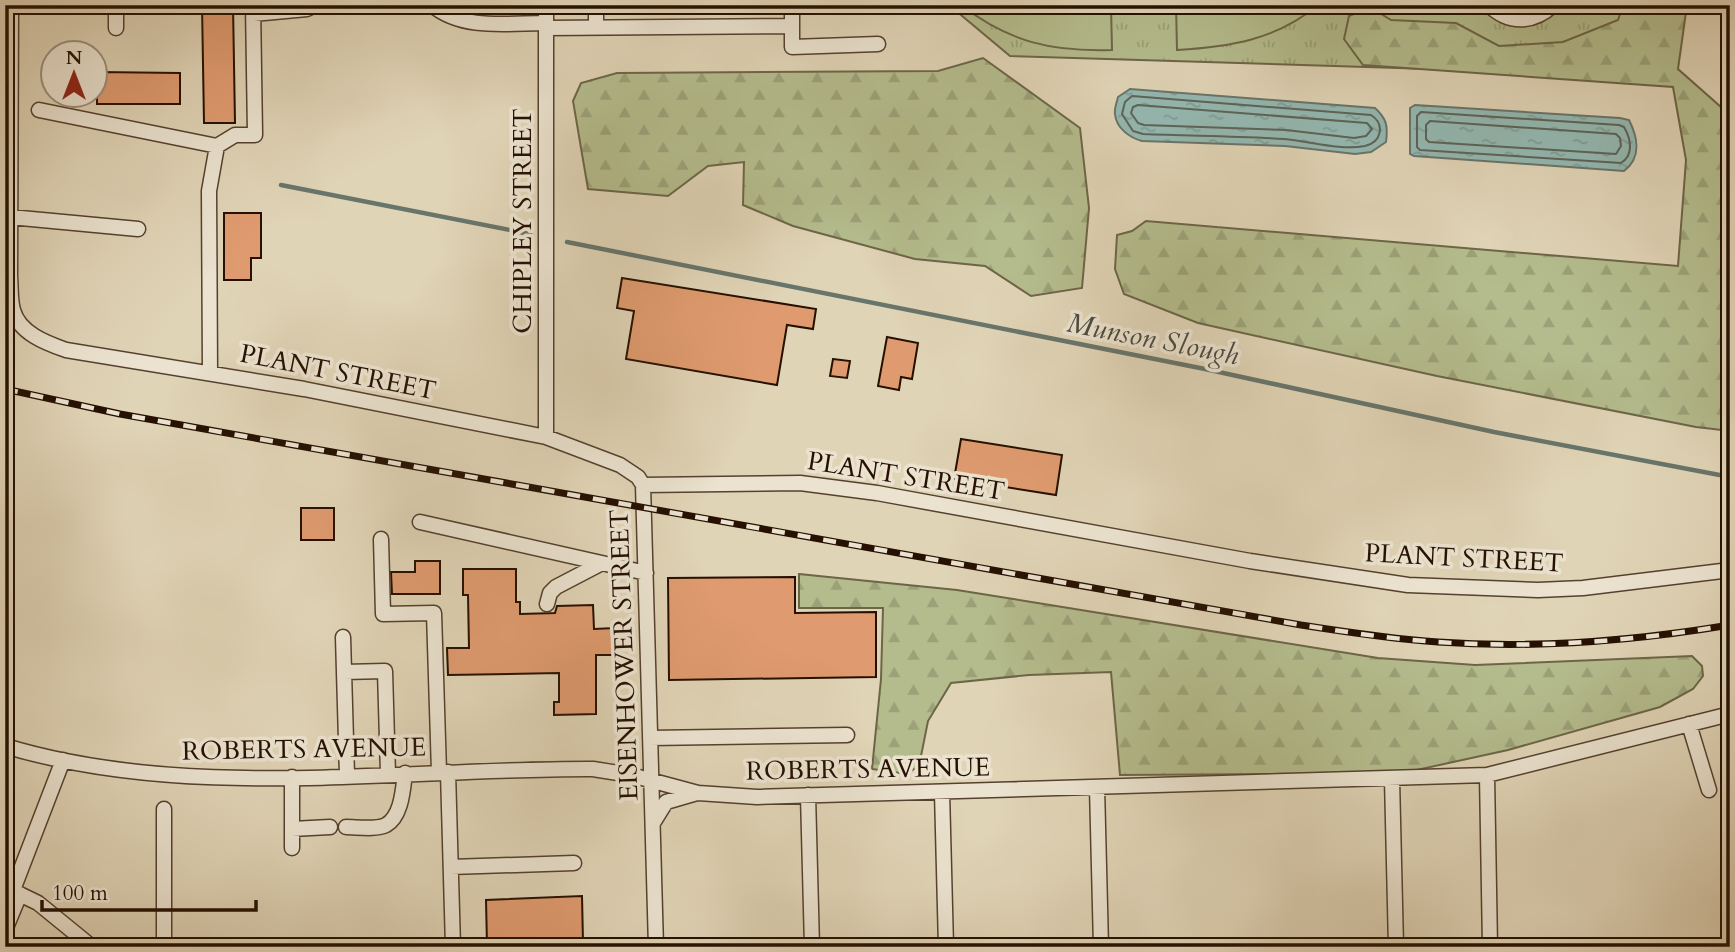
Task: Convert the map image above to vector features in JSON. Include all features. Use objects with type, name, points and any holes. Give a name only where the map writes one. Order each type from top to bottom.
[{"type":"street","points":[[11,5],[8,191],[14,321]]},
{"type":"street","points":[[116,5],[116,29]]},
{"type":"street","points":[[39,110],[217,146],[235,135],[255,135],[253,10],[307,9],[315,5]]},
{"type":"street","points":[[432,5],[448,17],[469,23],[596,27],[792,26]]},
{"type":"street","name":"CHIPLEY STREET","points":[[546,5],[546,437]]},
{"type":"street","points":[[596,5],[596,27]]},
{"type":"street","points":[[792,5],[792,47],[878,44]]},
{"type":"street","points":[[1489,5],[1504,17],[1518,20],[1542,15],[1553,5]]},
{"type":"street","points":[[210,373],[209,191],[217,146]]},
{"type":"street","points":[[10,217],[138,229]]},
{"type":"street","name":"PLANT STREET","points":[[14,321],[38,339],[66,350],[304,389],[546,437],[620,464],[638,477],[643,485],[823,485],[1263,564],[1408,584],[1482,589],[1561,589],[1730,570]]},
{"type":"street","name":"EISENHOWER STREET","points":[[643,485],[656,947]]},
{"type":"street","points":[[420,522],[646,573]]},
{"type":"street","points":[[381,539],[383,614],[434,613],[451,867],[453,947]]},
{"type":"street","points":[[547,604],[550,593],[556,587],[602,563]]},
{"type":"street","points":[[343,637],[347,775]]},
{"type":"street","points":[[344,672],[385,671],[388,774]]},
{"type":"street","name":"ROBERTS AVENUE","points":[[5,746],[132,772],[292,777],[593,769],[652,780],[698,793],[729,796],[808,795],[1487,775],[1730,714]]},
{"type":"street","points":[[1689,724],[1709,790]]},
{"type":"street","points":[[650,738],[847,735]]},
{"type":"street","points":[[5,930],[13,890],[63,760]]},
{"type":"street","points":[[346,827],[385,825],[397,809],[402,796],[405,773]]},
{"type":"street","points":[[1459,947],[1490,946],[1487,775]]},
{"type":"street","points":[[292,777],[292,848]]},
{"type":"street","points":[[1392,779],[1396,947]]},
{"type":"street","points":[[1097,788],[1101,947]]},
{"type":"street","points":[[942,792],[946,947]]},
{"type":"street","name":"EISENHOWER STREET","points":[[653,824],[666,802],[698,793]]},
{"type":"street","points":[[808,795],[812,947]]},
{"type":"street","points":[[164,809],[164,947]]},
{"type":"street","points":[[292,829],[330,827]]},
{"type":"street","points":[[451,867],[574,863]]},
{"type":"street","points":[[13,890],[38,903],[92,947]]},
{"type":"green space","points":[[949,5],[1662,5],[1658,76],[1010,56]]},
{"type":"green space","points":[[961,5],[1111,5],[1112,50],[1070,49],[1032,42],[996,28]]},
{"type":"green space","points":[[1176,5],[1318,5],[1286,26],[1251,40],[1215,47],[1177,50]]},
{"type":"green space","points":[[1623,5],[1687,5],[1678,69],[1730,115],[1730,431],[1696,427],[1437,376],[1198,323],[1124,294],[1115,269],[1117,235],[1132,231],[1146,221],[1678,266],[1686,160],[1673,87],[1363,65],[1344,39],[1349,16],[1370,7],[1391,20],[1456,23],[1499,46],[1563,42],[1618,20]]},
{"type":"green space","points":[[983,58],[1080,128],[1089,208],[1082,288],[1031,296],[985,266],[915,259],[793,226],[743,205],[744,162],[708,166],[668,196],[588,189],[573,101],[581,83],[617,73],[938,71]]},
{"type":"green space","points":[[799,574],[957,590],[1378,658],[1475,665],[1692,656],[1702,666],[1703,676],[1693,689],[1660,707],[1508,750],[1403,773],[1120,775],[1111,672],[1029,675],[951,683],[928,721],[919,766],[906,774],[872,769],[881,679],[883,608],[799,608]]},
{"type":"water","points":[[1130,89],[1375,108],[1386,123],[1386,142],[1371,152],[1355,154],[1285,146],[1142,141],[1124,132],[1116,119],[1118,97]]},
{"type":"water","points":[[1415,105],[1620,118],[1629,120],[1636,140],[1636,153],[1630,166],[1624,171],[1414,156],[1410,154],[1410,108]]},
{"type":"building","points":[[202,5],[233,5],[235,123],[204,123]]},
{"type":"building","points":[[108,72],[180,73],[180,104],[108,104]]},
{"type":"building","points":[[224,213],[261,213],[261,258],[251,258],[251,280],[224,280]]},
{"type":"building","points":[[622,278],[816,309],[813,329],[787,325],[777,385],[626,359],[634,311],[617,308]]},
{"type":"building","points":[[887,337],[918,343],[912,379],[901,377],[899,390],[878,386]]},
{"type":"building","points":[[833,359],[850,361],[847,378],[830,376]]},
{"type":"building","points":[[961,439],[1062,455],[1056,495],[954,479]]},
{"type":"building","points":[[301,508],[334,508],[334,540],[301,540]]},
{"type":"building","points":[[415,561],[440,561],[440,594],[392,594],[391,572],[415,572]]},
{"type":"building","points":[[463,569],[516,569],[516,602],[520,602],[520,614],[555,613],[557,606],[593,605],[594,629],[615,628],[615,655],[596,655],[596,714],[554,715],[554,702],[559,702],[559,673],[448,675],[447,648],[469,648],[468,595],[463,595]]},
{"type":"building","points":[[795,577],[795,613],[876,612],[876,677],[669,680],[668,578]]},
{"type":"building","points":[[582,896],[583,942],[487,945],[486,900]]},
{"type":"waterway","points":[[281,185],[530,234]]},
{"type":"waterway","name":"Munson Slough","points":[[567,242],[1205,369],[1494,432],[1730,477]]},
{"type":"railway","points":[[5,389],[120,414],[1352,633],[1438,642],[1511,645],[1621,639],[1730,625]]}]
